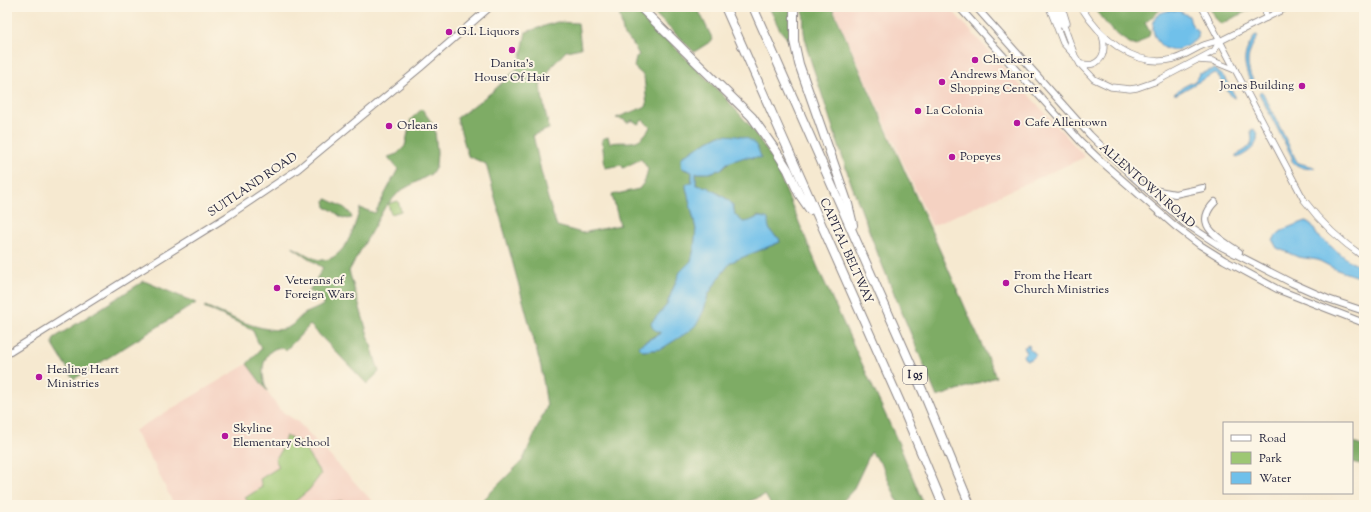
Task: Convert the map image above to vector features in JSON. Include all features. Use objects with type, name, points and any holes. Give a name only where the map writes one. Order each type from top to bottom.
[{"type":"highway","points":[[640,7],[752,117],[771,142],[788,170],[799,194],[821,226]]},
{"type":"highway","name":"CAPITAL BELTWAY","points":[[725,7],[916,438],[943,505]]},
{"type":"highway","name":"CAPITAL BELTWAY","points":[[753,7],[926,400],[970,505]]},
{"type":"highway","points":[[794,7],[793,33],[797,56],[848,204],[857,246]]},
{"type":"main road","name":"SUITLAND ROAD","points":[[7,354],[228,216],[298,169],[420,68],[490,7]]},
{"type":"main road","name":"ALLENTOWN ROAD","points":[[959,7],[1085,146],[1103,164],[1170,222],[1200,245],[1253,276],[1298,298],[1364,323]]},
{"type":"main road","name":"ALLENTOWN ROAD","points":[[976,7],[1090,135],[1122,167],[1191,226],[1220,246],[1260,267],[1328,299],[1364,311]]},
{"type":"main road","points":[[1146,188],[1175,194],[1203,188]]},
{"type":"main road","points":[[1215,202],[1210,207],[1206,218],[1209,230],[1260,267]]},
{"type":"street","points":[[1049,7],[1063,43],[1075,56]]},
{"type":"street","points":[[1053,7],[1067,43],[1080,64],[1094,79],[1111,87],[1130,89],[1157,81],[1214,51],[1220,41]]},
{"type":"street","points":[[1057,7],[1075,56]]},
{"type":"street","points":[[1062,7],[1073,40],[1075,56]]},
{"type":"street","points":[[1081,7],[1091,23],[1119,48],[1129,54],[1153,61],[1164,61],[1176,58],[1209,42],[1220,41],[1288,7]]},
{"type":"street","points":[[1202,7],[1304,200],[1317,218],[1339,239],[1364,257]]},
{"type":"street","points":[[1265,7],[1266,18]]},
{"type":"street","points":[[1080,64],[1092,64],[1100,60],[1104,50],[1102,34]]},
{"type":"street","points":[[1198,60],[1213,61],[1235,70]]},
{"type":"shaded area","name":"Andrews Manor Shopping Center","points":[[833,7],[949,7],[1085,157],[932,226]]},
{"type":"shaded area","points":[[247,364],[280,410],[298,422],[374,503],[372,505],[174,505],[154,464],[134,431]]},
{"type":"green space","points":[[618,7],[634,7],[721,93],[751,127],[773,160],[818,268],[898,442],[924,505],[899,505],[882,465],[871,452],[853,490],[839,505],[771,505],[765,495],[740,505],[478,505],[523,460],[547,406],[541,367],[486,164],[468,156],[457,118],[492,92],[519,67],[526,32],[557,22],[578,23],[581,48],[566,51],[552,66],[540,86],[549,129],[533,135],[546,193],[557,226],[582,233],[620,225],[612,195],[639,189],[645,181],[648,169],[641,159],[623,168],[622,165],[605,168],[602,139],[608,137],[610,143],[633,142],[642,138],[650,127],[643,120],[638,124],[632,120],[627,123],[625,120],[616,118],[647,106],[644,76],[634,67],[636,57],[639,55],[632,42],[624,36]],"holes":[[[720,135],[753,158],[740,158],[731,161],[723,168],[718,170],[696,173],[696,185],[707,187],[727,199],[733,205],[735,215],[743,222],[750,222],[758,216],[767,219],[770,230],[779,238],[780,242],[731,262],[708,295],[704,310],[661,349],[643,351],[641,344],[661,332],[651,323],[666,306],[680,272],[691,261],[694,249],[696,229],[686,187],[692,184],[692,171],[685,170],[682,157]]]},
{"type":"green space","points":[[648,7],[697,7],[713,40],[694,52]]},
{"type":"green space","points":[[769,7],[792,7],[790,42],[780,30]]},
{"type":"green space","points":[[803,7],[832,7],[996,377],[937,397],[879,257],[851,183],[807,49],[804,32]]},
{"type":"green space","points":[[1093,7],[1169,7],[1161,9],[1145,23],[1150,32],[1149,36],[1136,46],[1129,43],[1117,34]]},
{"type":"green space","points":[[1209,7],[1249,7],[1249,10],[1221,24],[1216,19]]},
{"type":"green space","points":[[422,109],[432,123],[435,131],[437,152],[436,166],[431,174],[400,191],[385,207],[349,271],[379,372],[367,384],[310,325],[286,350],[277,348],[267,355],[263,375],[267,391],[247,364],[261,349],[252,329],[204,307],[205,306],[257,327],[279,330],[290,327],[304,314],[323,305],[323,300],[309,291],[323,268],[292,247],[320,260],[329,259],[342,249],[348,242],[352,233],[360,208],[375,213],[398,169],[388,157],[397,154],[405,146],[411,119]]},
{"type":"green space","points":[[327,199],[345,208],[352,218],[348,219],[341,217],[326,208],[325,200]]},
{"type":"green space","points":[[398,201],[401,211],[391,214],[388,204]]},
{"type":"green space","points":[[144,281],[196,303],[74,379],[53,345],[54,338]]},
{"type":"green space","points":[[286,436],[300,442],[321,474],[309,490],[293,503],[294,505],[251,505],[245,498],[262,487],[260,479],[279,467],[275,459],[280,453]]},
{"type":"green space","points":[[1353,442],[1364,447],[1364,465],[1353,462]]},
{"type":"green space","points":[[342,501],[344,505],[316,505],[321,503]]},
{"type":"water","points":[[1171,10],[1179,11],[1189,16],[1198,35],[1198,38],[1190,44],[1176,50],[1170,50],[1159,43],[1153,31],[1155,19],[1159,14]]},
{"type":"water","points":[[1256,35],[1258,37],[1251,48],[1248,58],[1250,74],[1253,80],[1252,82],[1247,74],[1245,57],[1248,47]]},
{"type":"water","points":[[1215,69],[1224,77],[1235,98],[1232,97],[1217,74],[1214,73],[1177,94],[1174,94],[1183,87],[1195,81],[1199,74]]},
{"type":"water","points":[[1261,91],[1297,162],[1315,168],[1302,168],[1292,161],[1292,157],[1259,93]]},
{"type":"water","points":[[1254,129],[1257,134],[1256,143],[1250,150],[1237,158],[1236,155],[1250,145],[1252,140],[1251,130]]},
{"type":"water","points":[[720,135],[746,138],[759,150],[761,158],[745,157],[727,163],[721,169],[709,173],[696,173],[696,185],[707,187],[727,199],[733,205],[735,215],[743,222],[750,221],[758,217],[768,219],[770,230],[779,238],[780,242],[731,262],[708,295],[704,310],[697,324],[688,332],[661,349],[643,351],[639,347],[641,344],[661,333],[653,328],[651,323],[666,306],[680,272],[691,261],[694,249],[696,229],[686,187],[686,184],[692,183],[692,172],[682,168],[682,157]]},
{"type":"water","points":[[1306,221],[1312,225],[1317,235],[1351,262],[1364,268],[1364,279],[1337,270],[1318,260],[1298,257],[1277,248],[1273,241],[1278,233]]},
{"type":"water","points":[[1029,345],[1030,350],[1036,355],[1032,359],[1027,360],[1023,355],[1026,352],[1024,347]]},
{"type":"place","name":"G.I. Liquors","points":[[449,32]]},
{"type":"place","name":"Danita's House Of Hair","points":[[512,50]]},
{"type":"place","name":"Checkers","points":[[975,60]]},
{"type":"place","name":"Andrews Manor Shopping Center","points":[[942,82]]},
{"type":"place","name":"Jones Building","points":[[1302,86]]},
{"type":"place","name":"La Colonia","points":[[918,111]]},
{"type":"place","name":"Cafe Allentown","points":[[1017,123]]},
{"type":"place","name":"Orleans","points":[[389,126]]},
{"type":"place","name":"Popeyes","points":[[952,157]]},
{"type":"place","name":"From the Heart Church Ministries","points":[[1006,283]]},
{"type":"place","name":"Veterans of Foreign Wars","points":[[277,288]]},
{"type":"place","name":"Healing Heart Ministries","points":[[39,377]]},
{"type":"place","name":"Skyline Elementary School","points":[[225,436]]}]
